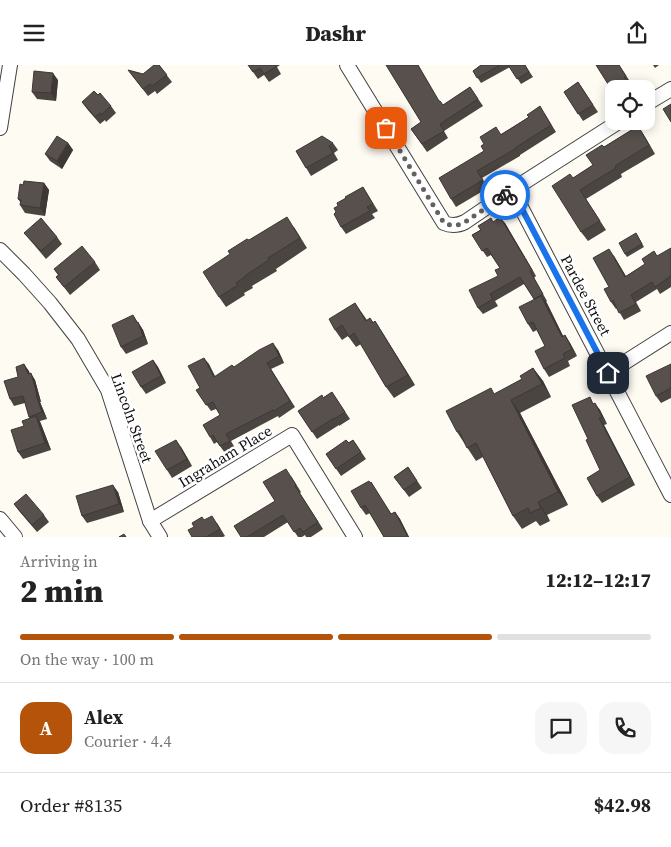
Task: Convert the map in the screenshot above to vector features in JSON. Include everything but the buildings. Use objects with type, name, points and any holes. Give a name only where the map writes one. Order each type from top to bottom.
[{"type":"street","points":[[0,128],[10,65]]},
{"type":"street","points":[[347,65],[444,223],[448,225],[459,225],[465,222],[606,130]]},
{"type":"street","points":[[655,99],[671,89]]},
{"type":"street","name":"Pardee Street","points":[[512,190],[671,495]]},
{"type":"street","name":"Lincoln Street","points":[[0,250],[50,303],[78,339],[108,390],[150,521],[160,537]]},
{"type":"street","points":[[608,373],[671,333]]},
{"type":"street","name":"Ingraham Place","points":[[150,521],[292,435],[355,537]]},
{"type":"street","points":[[0,519],[15,537]]},
{"type":"way so far","points":[[386,128],[444,223],[459,225],[505,195]]},
{"type":"route","points":[[505,195],[512,190],[608,373]]}]
